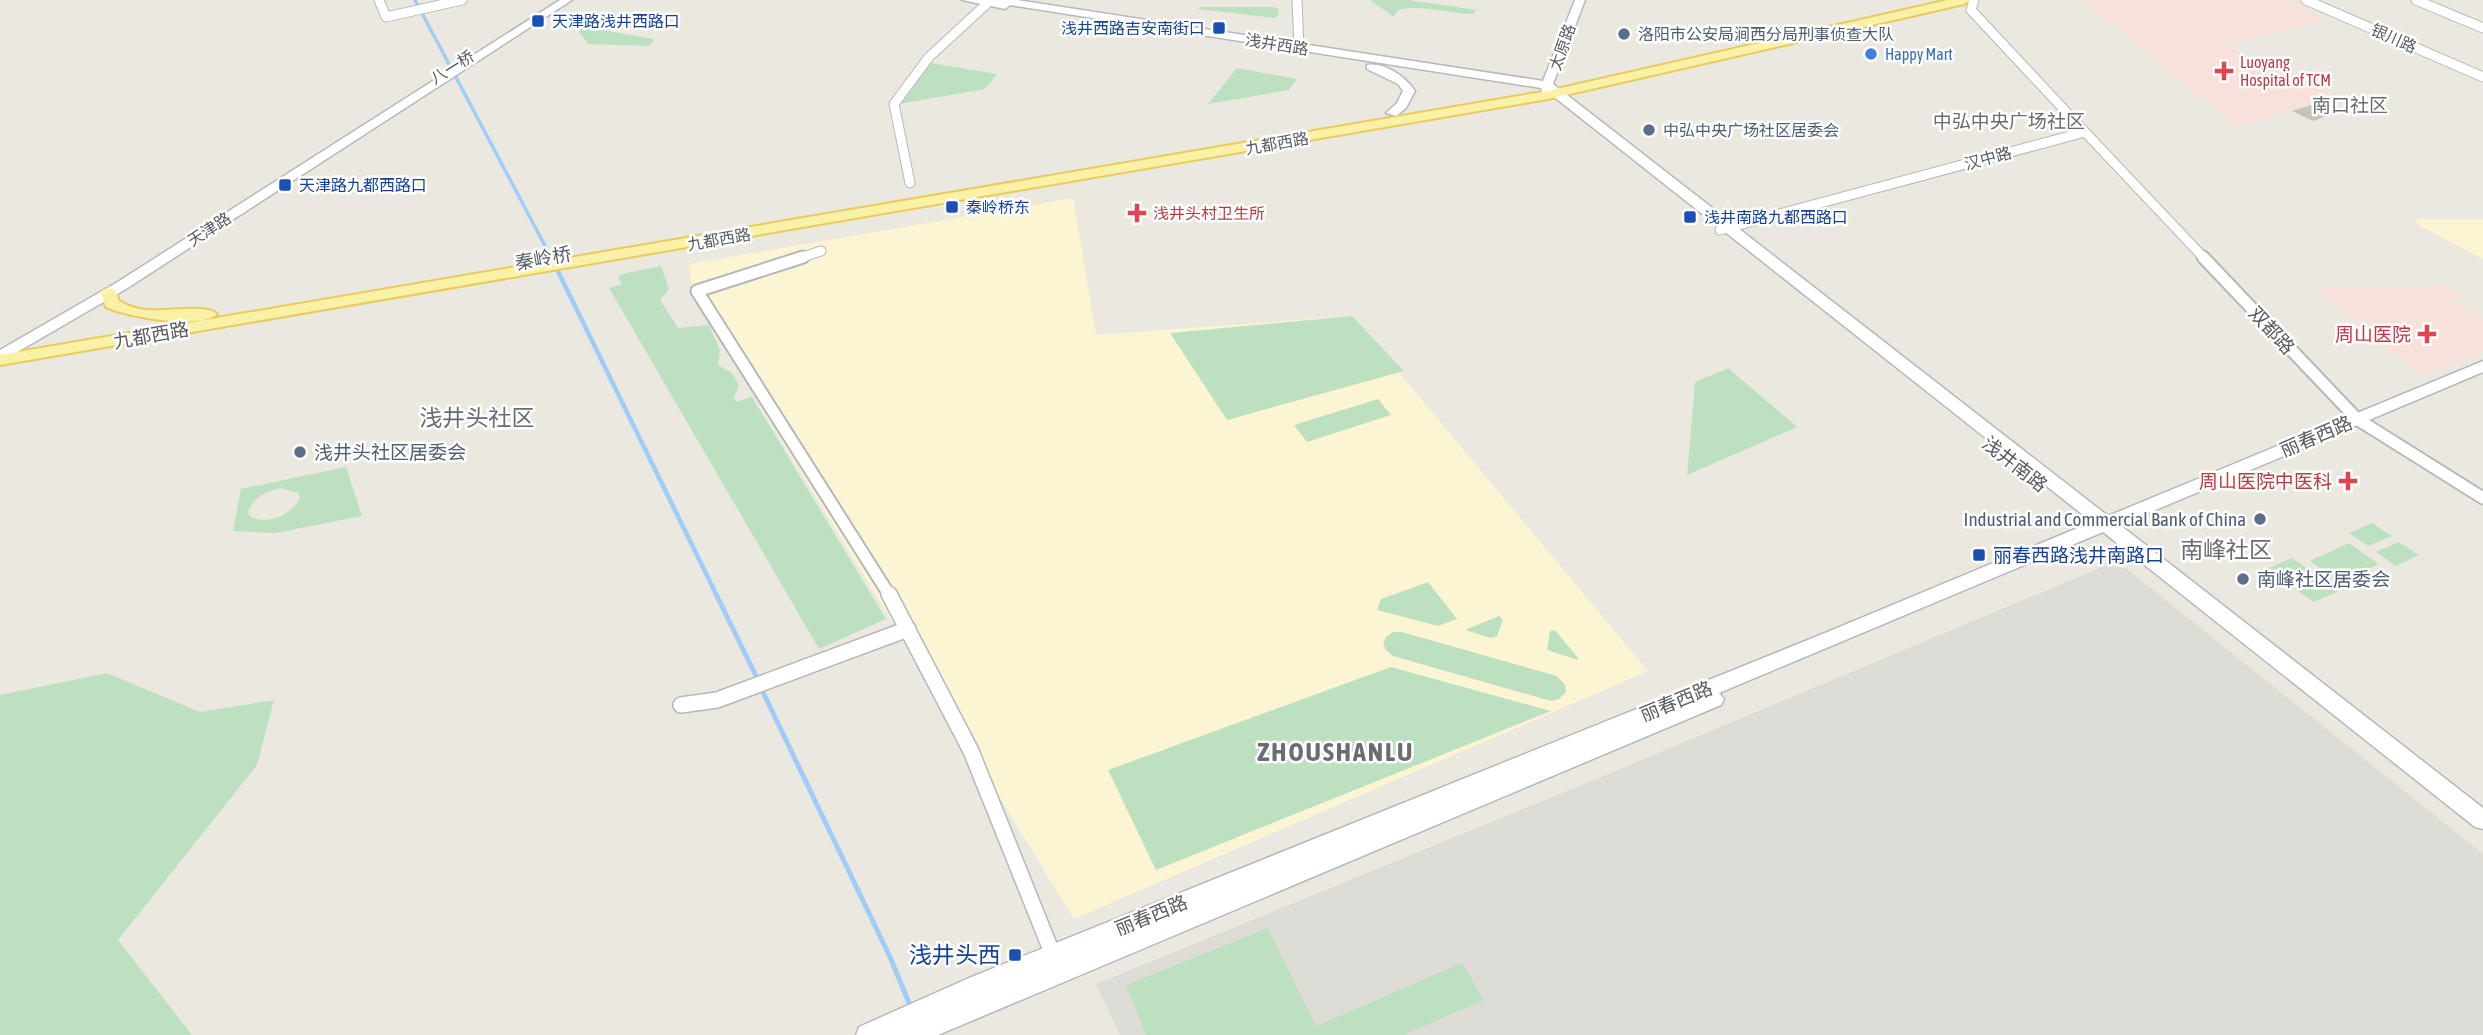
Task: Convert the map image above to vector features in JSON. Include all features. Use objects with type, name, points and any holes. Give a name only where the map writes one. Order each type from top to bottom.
[{"type":"main road","points":[[487,47],[555,0]]},
{"type":"main road","points":[[487,47],[567,0]]},
{"type":"main road","name":"浅井西路","points":[[967,0],[992,1],[1299,48],[1550,91]]},
{"type":"main road","name":"太原路","points":[[1550,91],[1580,0]]},
{"type":"main road","name":"九都西路","points":[[584,256],[1392,113],[1550,91],[1923,0]]},
{"type":"main road","name":"九都西路","points":[[584,256],[1550,91],[1964,0]]},
{"type":"main road","name":"浅井西路","points":[[992,1],[1365,65],[1402,81],[1409,91],[1402,105],[1392,113]]},
{"type":"main road","name":"八一桥","points":[[415,93],[487,47]]},
{"type":"main road","name":"浅井南路","points":[[1550,91],[2483,831]]},
{"type":"main road","name":"天津路","points":[[23,344],[109,293],[415,93]]},
{"type":"main road","name":"天津路","points":[[1,352],[415,93]]},
{"type":"main road","name":"秦岭桥","points":[[506,270],[584,256]]},
{"type":"main road","name":"九都西路","points":[[1,352],[506,270]]},
{"type":"main road","name":"九都西路","points":[[1,352],[23,344],[506,270]]},
{"type":"main road","points":[[109,293],[112,304],[125,311],[158,316],[209,314]]},
{"type":"main road","name":"丽春西路","points":[[868,1035],[981,994],[2106,530],[2363,423],[2483,366]]},
{"type":"main road","name":"丽春西路","points":[[2363,423],[2483,380]]},
{"type":"main road","name":"浅井南路","points":[[2106,530],[2483,820]]},
{"type":"main road","name":"丽春西路","points":[[910,1035],[1053,955],[2106,530]]},
{"type":"street","points":[[379,0],[386,17],[462,0]]},
{"type":"street","points":[[1297,0],[1299,48]]},
{"type":"street","points":[[1974,0],[1971,10],[2085,132]]},
{"type":"street","name":"银川路","points":[[2306,0],[2483,75]]},
{"type":"street","name":"银川路","points":[[2312,0],[2483,75]]},
{"type":"street","points":[[2416,0],[2483,27]]},
{"type":"street","points":[[910,183],[894,104],[929,57],[992,1]]},
{"type":"street","name":"汉中路","points":[[1724,229],[2085,132]]},
{"type":"street","name":"双都路","points":[[2085,132],[2363,423],[2483,498]]},
{"type":"street","points":[[821,251],[698,291],[887,589],[971,751],[1053,955]]},
{"type":"street","points":[[681,705],[717,700],[908,629]]},
{"type":"shaded area","name":"Luoyang Hospital of TCM","points":[[2082,0],[2285,0],[2327,18],[2225,45],[2335,97],[2237,126]]},
{"type":"shaded area","points":[[1073,198],[1096,335],[1352,316],[1648,671],[1074,919],[693,296],[689,264]]},
{"type":"shaded area","points":[[2414,219],[2483,219],[2483,259],[2420,226]]},
{"type":"shaded area","name":"周山医院","points":[[2448,285],[2462,295],[2450,301],[2483,318],[2483,351],[2421,376],[2316,289]]},
{"type":"shaded area","points":[[2107,565],[2127,569],[2483,854],[2483,1035],[1120,1035],[1096,984],[1589,782]]},
{"type":"green space","points":[[1370,0],[1409,0],[1476,10],[1473,14],[1407,8],[1398,10],[1394,17]]},
{"type":"green space","points":[[1198,9],[1279,9],[1277,17],[1274,18]]},
{"type":"green space","points":[[574,25],[654,39],[650,46],[588,44]]},
{"type":"green space","points":[[931,63],[997,74],[985,89],[899,104]]},
{"type":"green space","points":[[1237,68],[1297,79],[1289,90],[1208,104]]},
{"type":"green space","points":[[661,266],[669,289],[660,300],[678,328],[709,325],[720,350],[718,365],[732,373],[739,386],[734,397],[736,402],[752,397],[886,619],[819,649],[609,288],[622,284],[618,277],[622,274]]},
{"type":"green space","points":[[1352,316],[1404,371],[1227,420],[1170,333]]},
{"type":"green space","points":[[1728,368],[1797,427],[1687,475],[1695,382]]},
{"type":"green space","points":[[1378,399],[1391,415],[1307,442],[1294,425]]},
{"type":"green space","points":[[346,467],[362,516],[275,533],[233,531],[241,489]],"holes":[[[280,488],[298,493],[300,497],[297,503],[279,517],[265,520],[251,517],[248,513],[252,503],[270,491]]]},
{"type":"green space","points":[[2372,523],[2392,536],[2368,546],[2349,533]]},
{"type":"green space","points":[[2399,542],[2419,555],[2396,566],[2376,552]]},
{"type":"green space","points":[[2349,543],[2379,564],[2339,582],[2310,561]]},
{"type":"green space","points":[[2292,558],[2312,572],[2287,582],[2268,568]]},
{"type":"green space","points":[[2319,577],[2339,591],[2314,602],[2294,588]]},
{"type":"green space","points":[[1428,582],[1457,619],[1438,626],[1377,610],[1381,599]]},
{"type":"green space","points":[[1499,616],[1503,620],[1497,636],[1491,638],[1465,630]]},
{"type":"green space","points":[[1555,630],[1578,660],[1547,650],[1550,631]]},
{"type":"green space","points":[[1393,632],[1402,632],[1557,676],[1565,685],[1566,692],[1559,699],[1551,701],[1393,656],[1383,643]]},
{"type":"green space","points":[[1391,667],[1551,711],[1156,870],[1108,770]]},
{"type":"green space","points":[[107,673],[200,712],[274,700],[257,765],[118,940],[192,1035],[0,1035],[0,695]]},
{"type":"green space","points":[[1268,928],[1316,1026],[1462,963],[1484,1000],[1404,1035],[1146,1035],[1126,985]]},
{"type":"building","points":[[2324,101],[2345,110],[2313,121],[2292,111]]},
{"type":"waterway","points":[[415,0],[552,258]]},
{"type":"waterway","points":[[552,258],[717,596]]},
{"type":"waterway","points":[[716,594],[758,680]]},
{"type":"waterway","points":[[761,688],[890,957],[912,1010]]},
{"type":"place","name":"天津路浅井西路口","points":[[538,21]]},
{"type":"place","name":"浅井西路吉安南街口","points":[[1219,28]]},
{"type":"place","name":"洛阳市公安局涧西分局刑事侦查大队","points":[[1624,34]]},
{"type":"place","name":"Happy Mart","points":[[1871,54]]},
{"type":"place","name":"Luoyang Hospital of TCM","points":[[2224,71]]},
{"type":"place","name":"中弘中央广场社区居委会","points":[[1649,130]]},
{"type":"place","name":"天津路九都西路口","points":[[285,185]]},
{"type":"place","name":"秦岭桥东","points":[[952,207]]},
{"type":"place","name":"浅井头村卫生所","points":[[1137,213]]},
{"type":"place","name":"浅井南路九都西路口","points":[[1690,217]]},
{"type":"place","name":"周山医院","points":[[2427,334]]},
{"type":"place","name":"浅井头社区居委会","points":[[300,452]]},
{"type":"place","name":"周山医院中医科","points":[[2348,481]]},
{"type":"place","name":"Industrial and Commercial Bank of China","points":[[2260,519]]},
{"type":"place","name":"丽春西路浅井南路口","points":[[1979,555]]},
{"type":"place","name":"南峰社区居委会","points":[[2243,579]]},
{"type":"place","name":"浅井头西","points":[[1015,955]]},
{"type":"district","name":"南口社区","points":[[2350,105]]},
{"type":"district","name":"中弘中央广场社区","points":[[2009,121]]},
{"type":"district","name":"浅井头社区","points":[[477,418]]},
{"type":"district","name":"南峰社区","points":[[2226,550]]},
{"type":"district","name":"ZHOUSHANLU","points":[[1336,752]]}]
